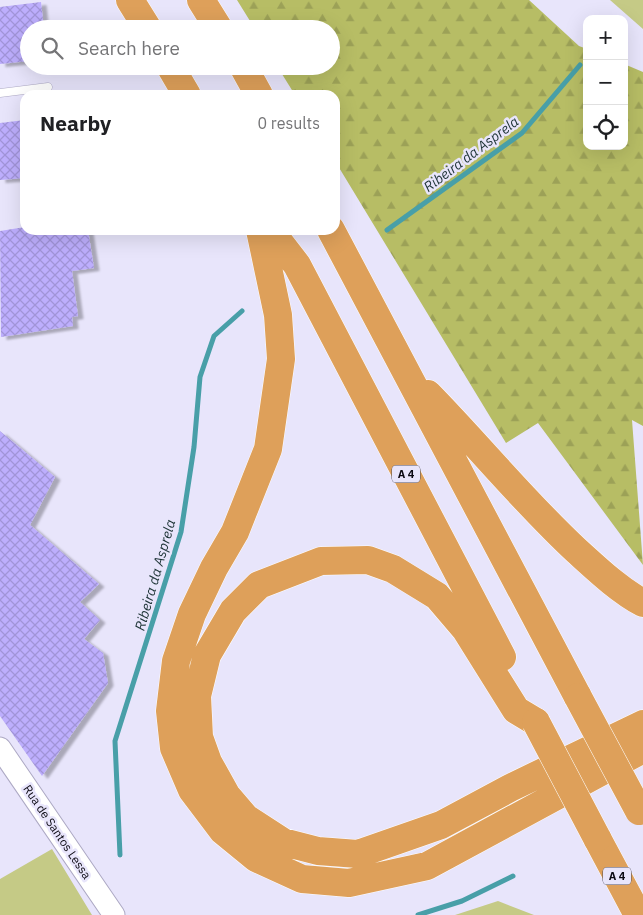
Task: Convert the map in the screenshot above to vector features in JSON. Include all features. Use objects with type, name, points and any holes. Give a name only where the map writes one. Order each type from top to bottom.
[{"type":"highway","points":[[130,0],[142,20]]},
{"type":"highway","points":[[201,0],[213,20]]},
{"type":"highway","points":[[175,75],[184,90]]},
{"type":"highway","points":[[248,75],[256,90]]},
{"type":"highway","points":[[261,235],[278,315],[282,359],[268,449],[253,492],[235,532],[214,568],[192,614],[176,661],[170,711],[174,748],[192,790],[223,831],[256,858],[302,879],[349,883],[426,866],[643,749]]},
{"type":"highway","name":"A 4","points":[[274,235],[297,265],[638,915]]},
{"type":"highway","points":[[334,235],[641,815]]},
{"type":"highway","points":[[406,371],[559,535],[627,594],[643,603]]},
{"type":"highway","points":[[536,722],[516,710],[466,630],[437,596],[393,568],[368,560],[320,561],[259,585],[233,610],[207,655],[197,696],[199,737],[208,762],[227,796],[246,818],[283,842],[318,851],[358,854],[441,825],[510,788],[643,724]]},
{"type":"main road","name":"Rua de Santos Lessa","points":[[0,748],[114,915]]},
{"type":"lane","points":[[0,92],[48,87]]},
{"type":"green space","points":[[237,0],[529,0],[579,46],[583,48],[583,150],[628,150],[628,66],[643,72],[643,426],[632,420],[643,565],[538,423],[506,443],[340,169],[340,90],[292,90],[283,75],[340,75],[340,20],[249,20]]},
{"type":"green space","points":[[610,0],[643,0],[643,29]]},
{"type":"green space","points":[[52,849],[92,915],[0,915],[0,879]]},
{"type":"green space","points":[[498,901],[534,915],[455,915]]},
{"type":"building","points":[[41,2],[43,20],[20,20],[20,62],[0,64],[0,7]]},
{"type":"building","points":[[20,121],[20,178],[0,180],[0,123]]},
{"type":"building","points":[[20,228],[20,235],[89,235],[94,268],[72,271],[78,316],[72,317],[73,326],[1,337],[0,231]]},
{"type":"building","points":[[0,431],[55,477],[30,525],[99,584],[80,602],[100,620],[84,639],[103,653],[108,683],[42,776],[0,716]]},
{"type":"waterway","name":"Ribeira da Asprela","points":[[387,230],[522,133],[580,65]]},
{"type":"waterway","name":"Ribeira da Asprela","points":[[120,855],[115,741],[181,532],[194,447],[200,377],[214,336],[242,311]]},
{"type":"waterway","points":[[418,915],[462,901],[513,876]]}]
